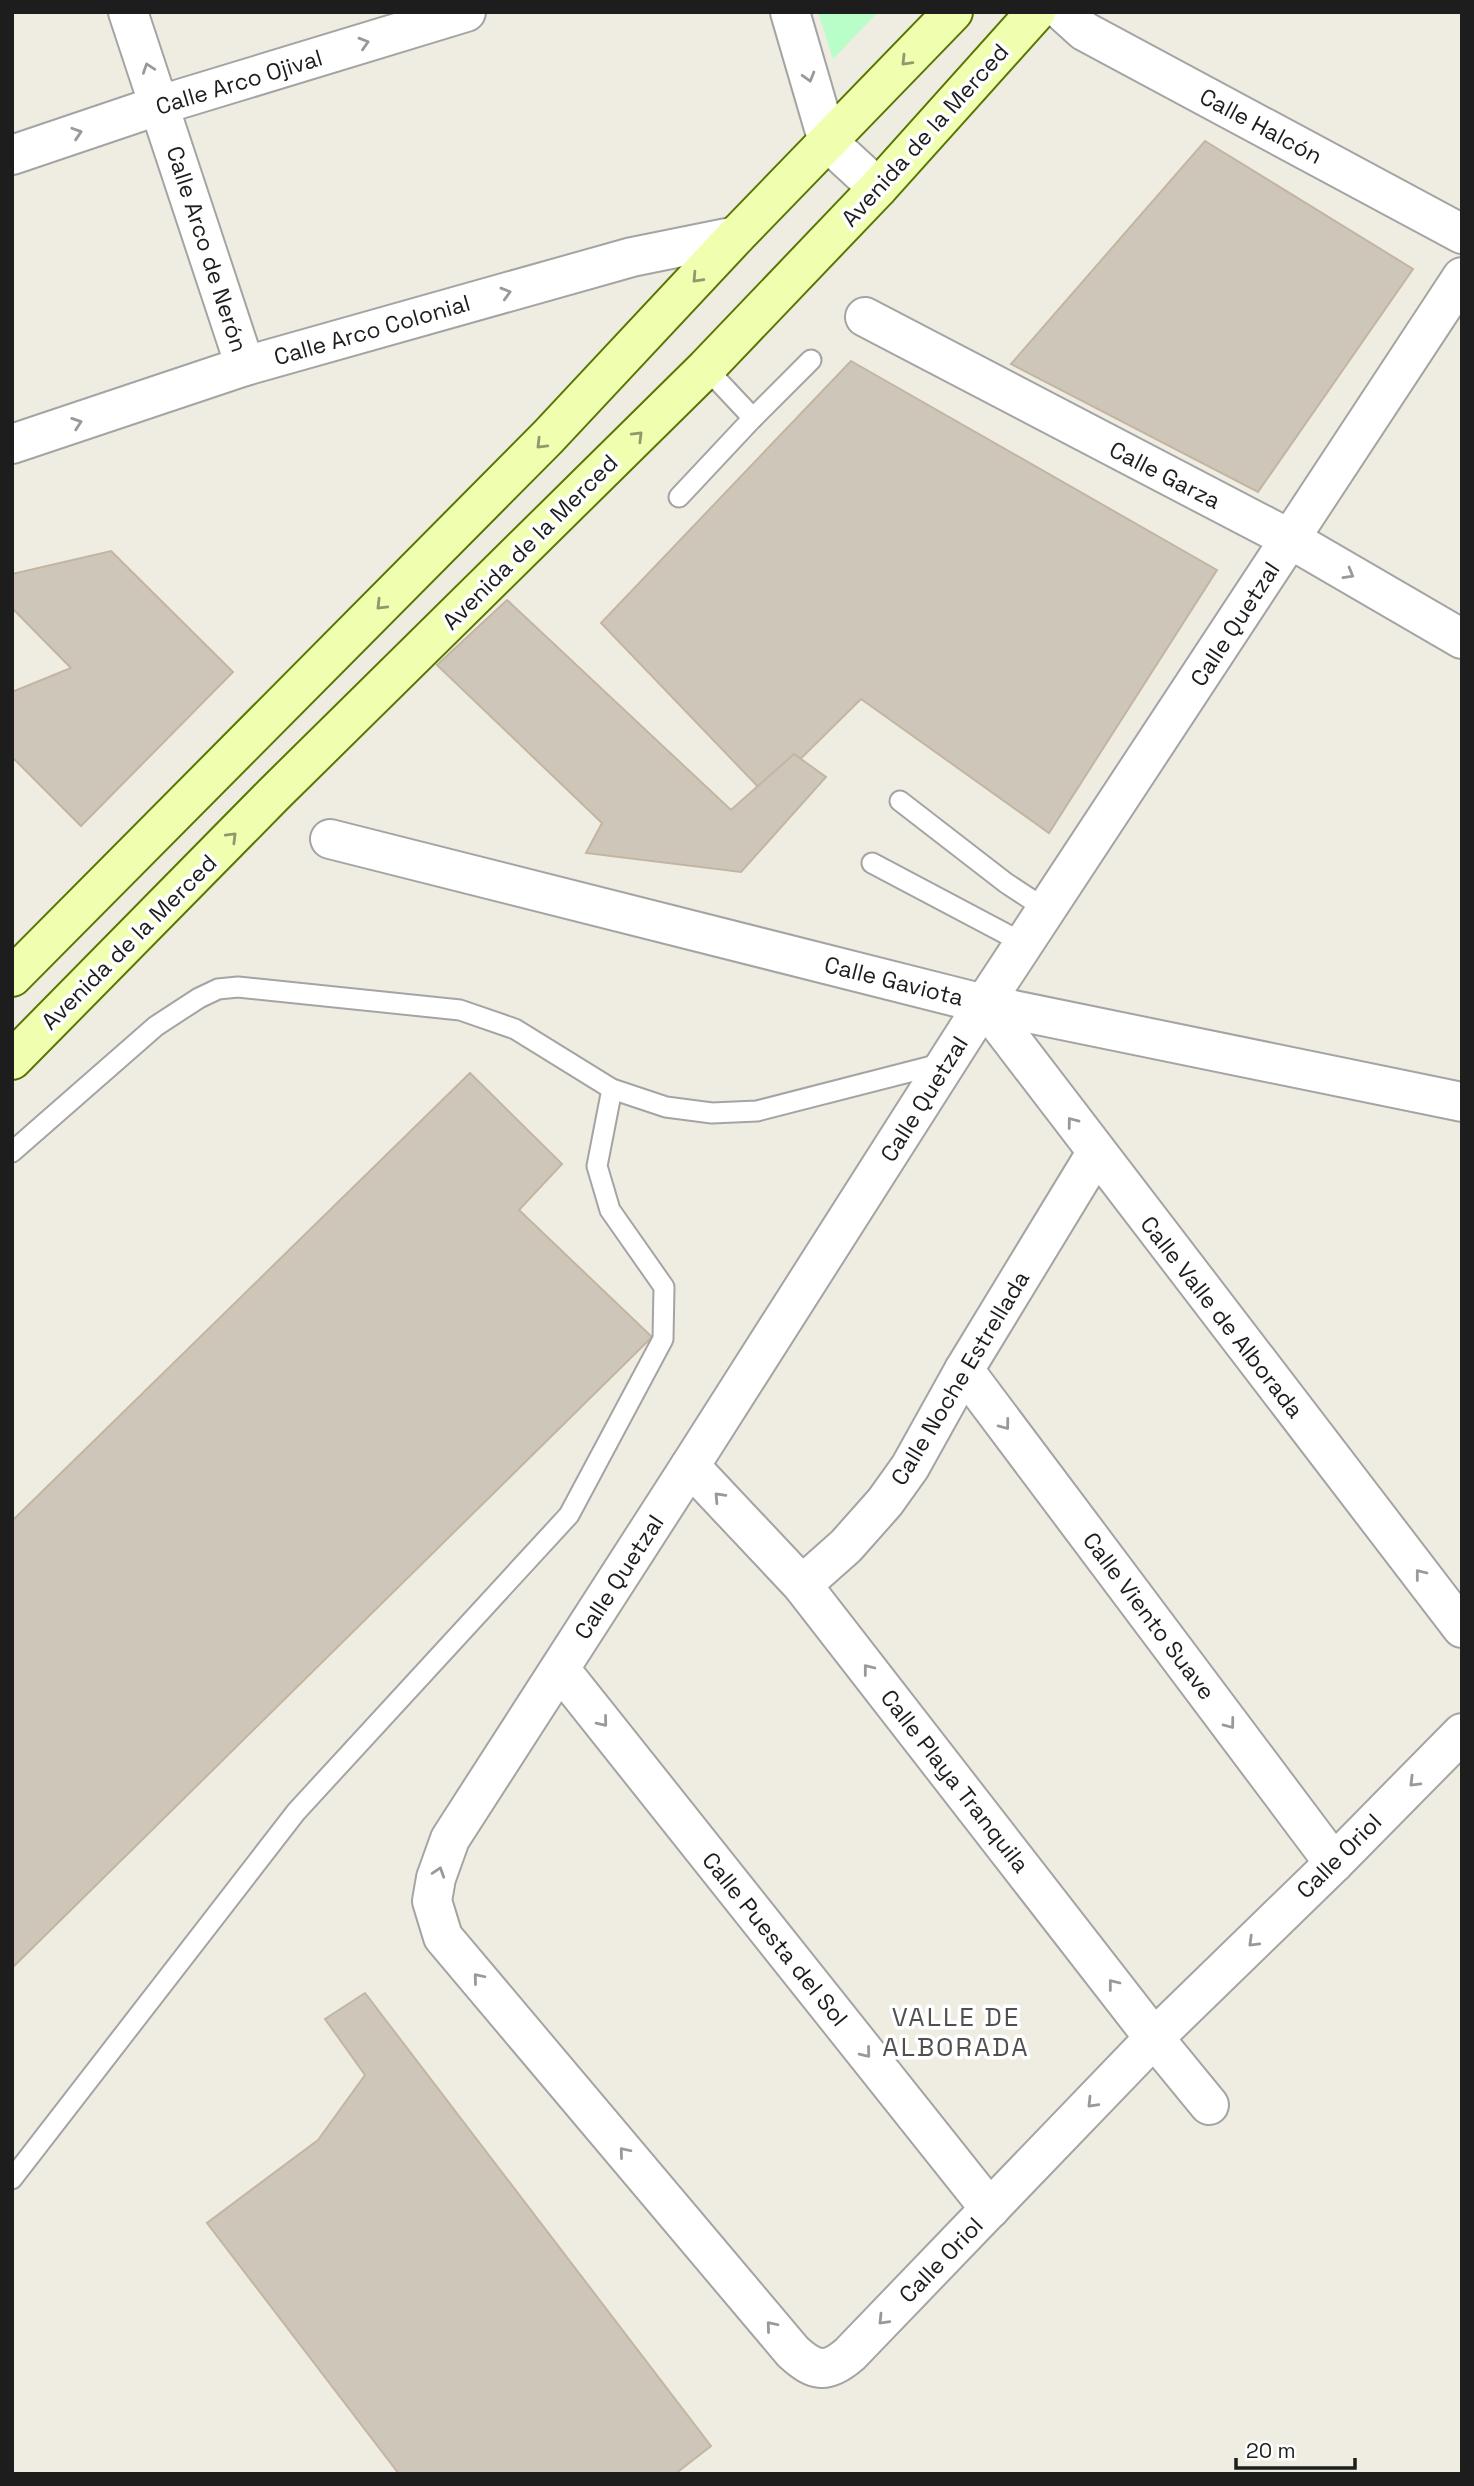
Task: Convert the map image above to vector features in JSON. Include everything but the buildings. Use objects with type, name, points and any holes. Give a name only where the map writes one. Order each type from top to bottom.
[{"type":"street","name":"Calle Arco de Nerón","points":[[128,12],[245,366]]},
{"type":"street","name":"Calle Arco Ojival","points":[[12,155],[160,105],[466,12]]},
{"type":"street","points":[[790,12],[828,142],[878,188]]},
{"type":"street","points":[[12,977],[548,437],[736,236],[953,12]]},
{"type":"street","name":"Avenida de la Merced","points":[[12,1060],[284,785],[706,369],[878,188],[1036,12]]},
{"type":"street","name":"Calle Halcón","points":[[1063,12],[1084,31],[1462,233]]},
{"type":"street","name":"Calle Arco Colonial","points":[[12,444],[245,366],[632,257],[736,236]]},
{"type":"street","name":"Calle Quetzal","points":[[443,1937],[432,1901],[436,1878],[450,1839],[984,1004],[1462,277]]},
{"type":"street","name":"Calle Garza","points":[[865,317],[1290,540],[1462,639]]},
{"type":"street","name":"Calle Gaviota","points":[[330,839],[984,1004],[1462,1102]]},
{"type":"street","name":"Calle Valle de Alborada","points":[[984,1004],[1462,1628]]},
{"type":"street","name":"Calle Noche Estrellada","points":[[802,1585],[846,1546],[885,1502],[910,1467],[964,1370],[1096,1153]]},
{"type":"street","name":"Calle Viento Suave","points":[[964,1370],[1334,1863]]},
{"type":"street","name":"Calle Playa Tranquila","points":[[690,1466],[802,1585],[1209,2105]]},
{"type":"street","name":"Calle Puesta del Sol","points":[[560,1669],[990,2209]]},
{"type":"street","name":"Calle Oriol","points":[[443,1937],[793,2352],[806,2364],[821,2370],[838,2364],[1154,2038],[1334,1863],[1462,1733]]},
{"type":"lane","points":[[679,497],[811,360]]},
{"type":"lane","points":[[706,369],[753,418]]},
{"type":"lane","points":[[900,802],[1006,883],[1047,909]]},
{"type":"lane","points":[[872,863],[1025,944]]},
{"type":"lane","points":[[12,1152],[156,1026],[199,998],[218,989],[238,987],[460,1010],[514,1029],[612,1089],[666,1107],[712,1113],[757,1111],[948,1062]]},
{"type":"lane","points":[[12,2179],[296,1812],[569,1516],[663,1339],[664,1287],[610,1210],[597,1166],[612,1089]]},
{"type":"green space","points":[[818,12],[878,12],[833,59]]},
{"type":"district","name":"VALLE DE ALBORADA","points":[[956,2032]]}]
